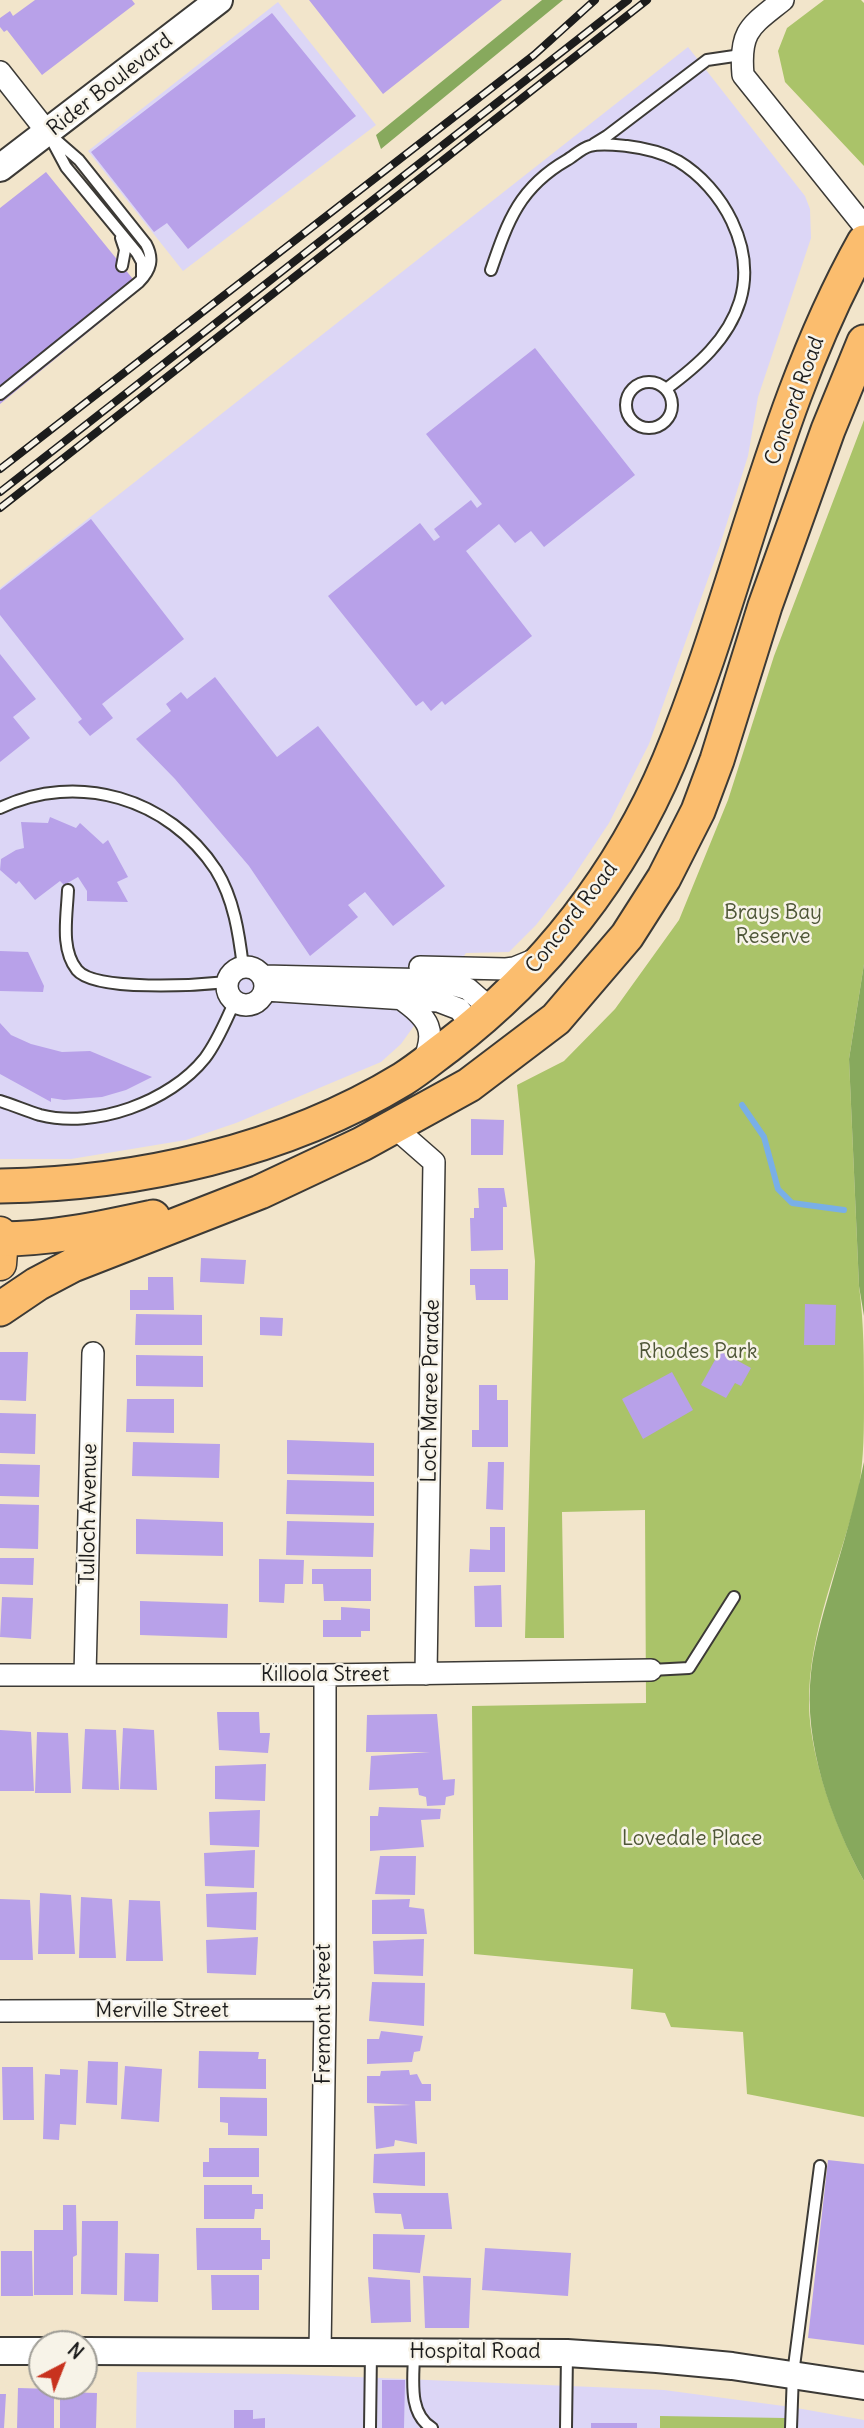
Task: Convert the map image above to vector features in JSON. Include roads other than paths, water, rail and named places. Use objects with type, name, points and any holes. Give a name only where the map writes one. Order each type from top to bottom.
[{"type":"highway","name":"Concord Road","points":[[0,1186],[47,1185],[121,1176],[179,1165],[261,1143],[346,1110],[395,1084],[483,1018],[518,986],[589,903],[642,818],[668,762],[700,677],[821,328],[864,242]]},
{"type":"highway","name":"Concord Road","points":[[243,1198],[306,1171],[470,1085],[556,1019],[627,936],[664,878],[698,811],[717,761],[765,606],[832,419],[864,342]]},
{"type":"highway","points":[[483,1018],[508,1058]]},
{"type":"highway","points":[[1,1244],[84,1232],[243,1198]]},
{"type":"highway","points":[[0,1309],[37,1284],[73,1265],[243,1198]]},
{"type":"street","name":"Rider Boulevard","points":[[0,169],[219,0]]},
{"type":"street","points":[[783,0],[748,29],[741,55],[743,75],[864,226]]},
{"type":"street","points":[[0,72],[48,133]]},
{"type":"street","points":[[339,978],[398,966],[490,970],[514,968],[550,950]]},
{"type":"street","points":[[264,983],[261,998],[254,1004],[244,1005],[235,983],[252,968],[264,983],[438,1001],[483,1018]]},
{"type":"street","points":[[264,983],[339,978],[437,980],[468,989],[483,1018]]},
{"type":"street","points":[[400,998],[419,1012],[429,1028],[431,1041],[421,1066]]},
{"type":"street","name":"Loch Maree Parade","points":[[394,1127],[435,1162],[426,1674]]},
{"type":"street","name":"Tulloch Avenue","points":[[85,1675],[93,1353]]},
{"type":"street","name":"Killoola Street","points":[[0,1675],[325,1675],[651,1670]]},
{"type":"street","name":"Fremont Street","points":[[320,2352],[325,2010],[325,1675]]},
{"type":"street","name":"Merville Street","points":[[0,2011],[325,2010]]},
{"type":"street","points":[[0,2351],[28,2351]]},
{"type":"street","name":"Hospital Road","points":[[98,2351],[567,2353],[657,2359],[793,2374],[864,2386]]},
{"type":"lane","points":[[491,270],[509,221],[524,195],[546,171],[607,136],[707,60],[741,55]]},
{"type":"lane","points":[[48,133],[66,167],[142,262],[140,281]]},
{"type":"lane","points":[[0,394],[149,271],[151,260],[146,244],[79,159],[48,133]]},
{"type":"lane","points":[[589,146],[643,148],[678,161],[718,196],[733,223],[741,246],[744,270],[740,300],[725,334],[688,372],[666,389]]},
{"type":"lane","points":[[116,229],[124,245],[122,266]]},
{"type":"lane","points":[[653,382],[666,389],[670,396],[671,410],[664,423],[657,427],[642,427],[630,418],[627,396],[638,385],[653,382]]},
{"type":"lane","points":[[0,808],[30,797],[78,791],[127,799],[170,821],[196,844],[216,871],[231,902],[239,936],[235,983],[223,1028],[205,1058],[170,1089],[142,1104],[107,1115],[83,1118],[42,1116],[0,1101]]},
{"type":"lane","points":[[68,890],[66,947],[79,972],[92,979],[118,984],[235,983]]},
{"type":"lane","points":[[651,1670],[689,1668],[734,1597]]},
{"type":"lane","points":[[791,2428],[793,2374],[820,2166]]},
{"type":"lane","points":[[370,2428],[371,2352]]},
{"type":"lane","points":[[414,2352],[414,2401],[425,2423],[432,2428]]},
{"type":"lane","points":[[566,2428],[567,2353]]},
{"type":"waterway","points":[[742,1105],[764,1137],[778,1189],[792,1203],[844,1210]]},
{"type":"railway","points":[[0,469],[534,55],[595,0]]},
{"type":"railway","points":[[0,492],[628,0]]},
{"type":"railway","points":[[0,508],[647,0]]},
{"type":"park label","name":"Brays Bay Reserve","points":[[773,925]]},
{"type":"park label","name":"Rhodes Park","points":[[698,1352]]},
{"type":"park label","name":"Lovedale Place","points":[[692,1839]]}]
